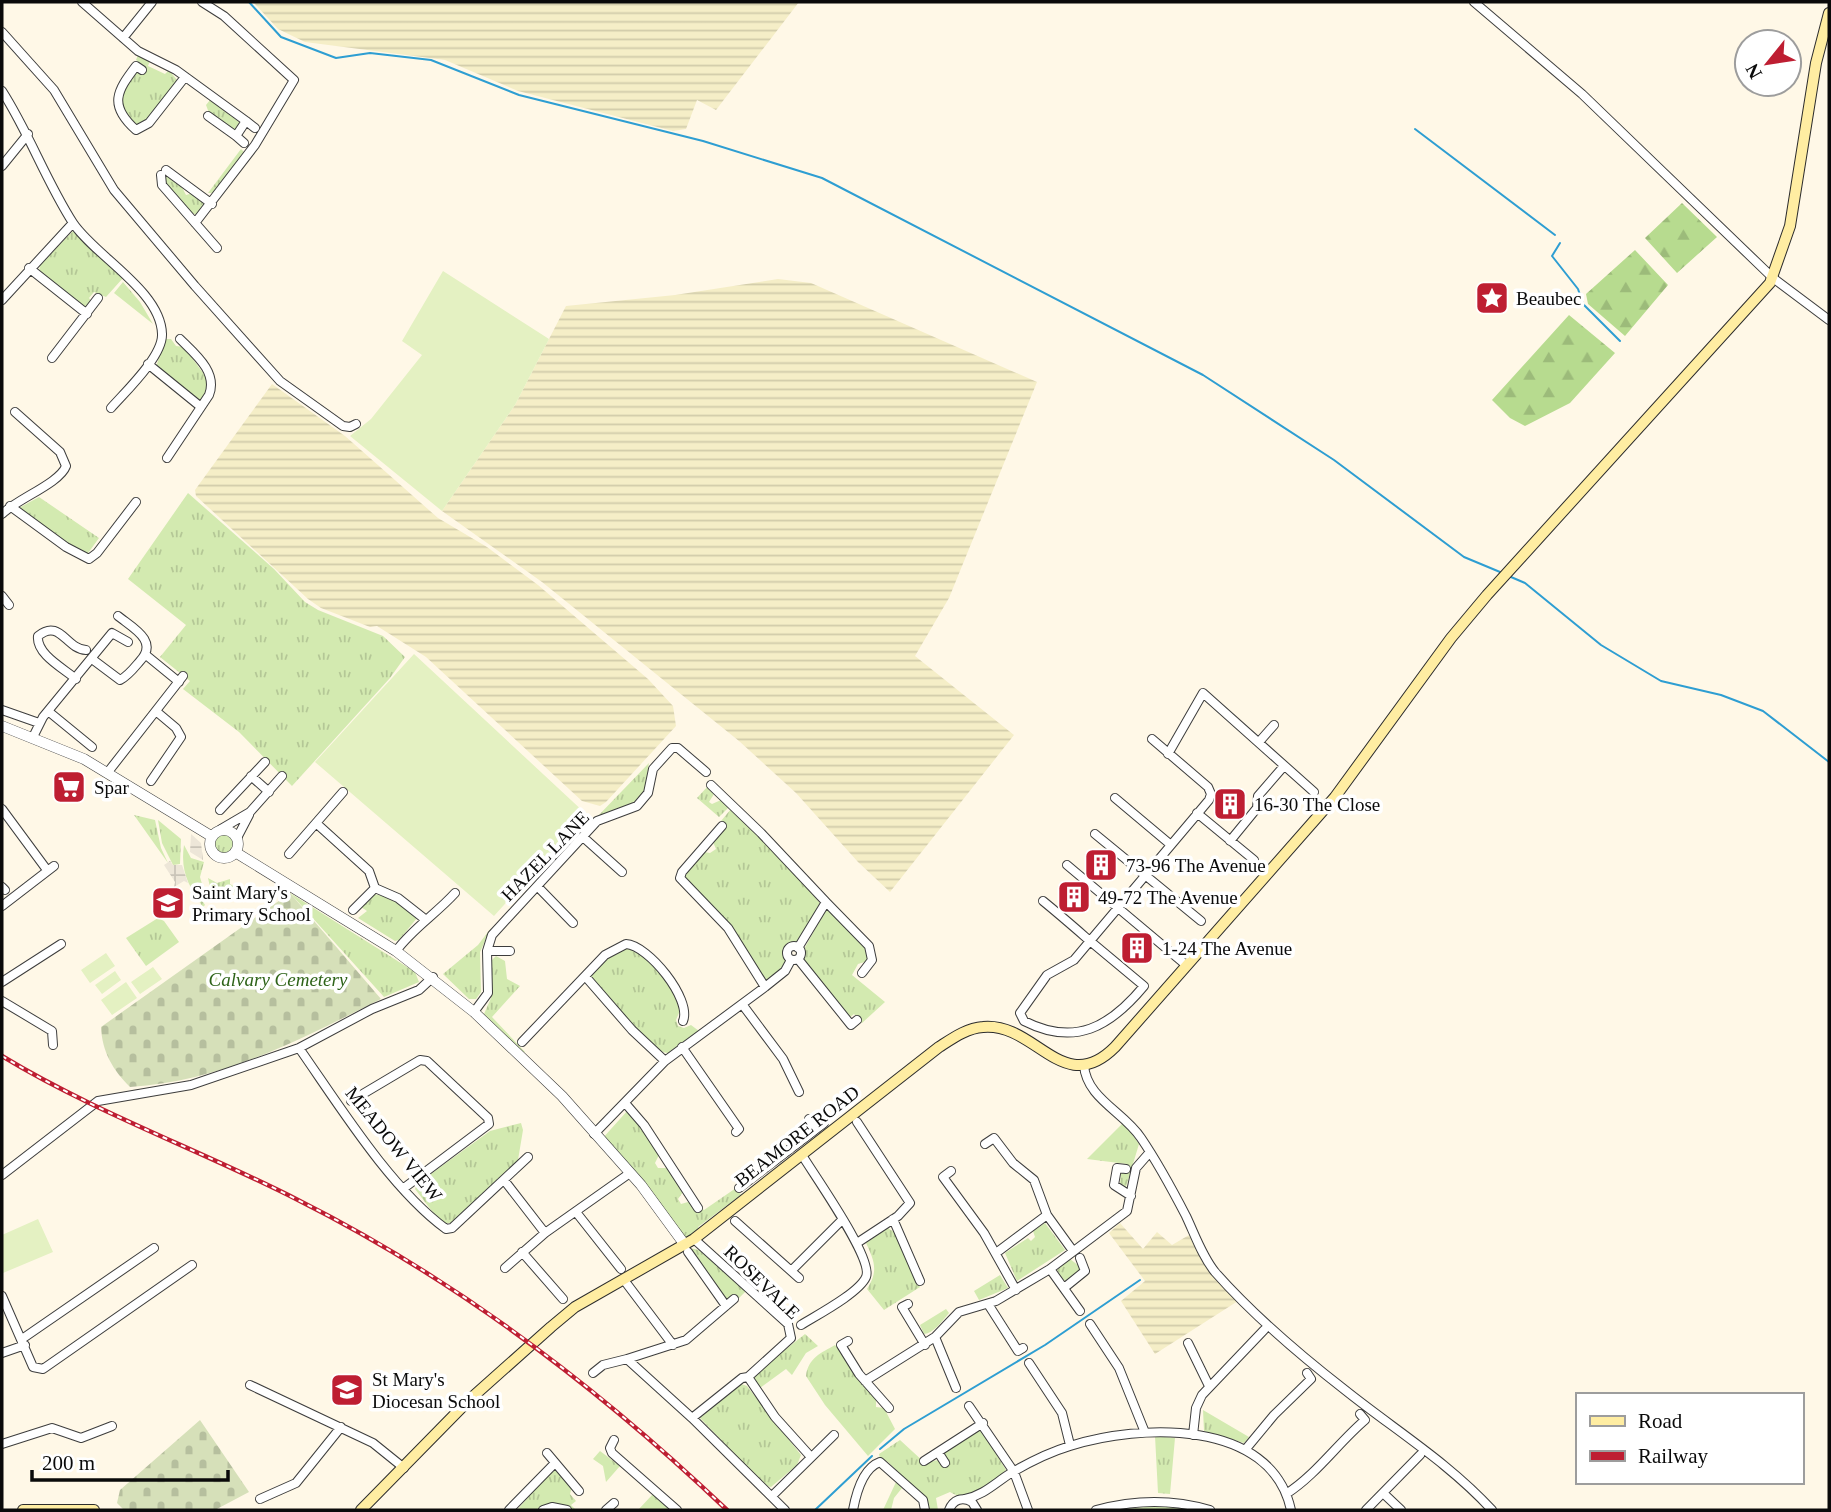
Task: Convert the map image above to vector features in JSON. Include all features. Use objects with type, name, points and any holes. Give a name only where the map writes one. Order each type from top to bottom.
[{"type":"main road","points":[[1084,1065],[1109,1054],[1335,797],[1451,638],[1487,595],[1773,278],[1790,226],[1816,63],[1829,13]]},
{"type":"main road","name":"BEAMORE ROAD","points":[[361,1510],[468,1401],[575,1307],[622,1274],[689,1246],[939,1047],[970,1030],[1002,1028],[1018,1034],[1061,1062],[1084,1065]]},
{"type":"main road","points":[[23,1510],[94,1510]]},
{"type":"street","points":[[82,2],[138,51],[185,77],[255,128]]},
{"type":"street","points":[[123,38],[152,2]]},
{"type":"street","points":[[195,223],[255,145],[294,80],[224,16],[202,2]]},
{"type":"street","points":[[1474,2],[1582,94],[1773,278],[1829,320]]},
{"type":"street","points":[[2,32],[54,90],[123,202],[275,375],[343,426],[356,424]]},
{"type":"street","points":[[142,70],[136,66],[117,94],[117,104],[136,130],[149,123],[185,77]]},
{"type":"street","points":[[2,91],[28,134],[73,223],[139,289],[157,315],[161,342],[148,364],[111,408]]},
{"type":"street","points":[[208,116],[244,142]]},
{"type":"street","points":[[236,136],[246,121]]},
{"type":"street","points":[[2,166],[28,134]]},
{"type":"street","points":[[212,204],[164,172],[162,185],[217,248]]},
{"type":"street","points":[[2,300],[73,223]]},
{"type":"street","points":[[29,268],[87,314]]},
{"type":"street","points":[[52,358],[98,298]]},
{"type":"street","points":[[167,458],[212,389],[212,379],[204,365],[180,339]]},
{"type":"street","points":[[148,364],[201,407]]},
{"type":"street","points":[[2,514],[10,506],[59,477],[66,466],[61,452],[15,412]]},
{"type":"street","points":[[10,506],[66,547],[89,559],[97,553],[136,502]]},
{"type":"street","points":[[2,596],[9,605]]},
{"type":"street","points":[[92,659],[120,680],[146,655],[149,644],[146,639],[118,616]]},
{"type":"street","points":[[76,678],[42,651],[37,644],[38,636],[46,630],[56,630],[80,650],[86,650]]},
{"type":"street","points":[[33,737],[48,711],[112,633],[120,635],[128,642]]},
{"type":"street","points":[[108,772],[181,679],[146,655]]},
{"type":"street","points":[[1168,754],[1203,693],[1314,792]]},
{"type":"street","points":[[2,710],[39,723]]},
{"type":"street","points":[[48,711],[92,747]]},
{"type":"street","points":[[150,781],[181,737],[176,728],[157,712]]},
{"type":"street","points":[[1259,742],[1274,725]]},
{"type":"street","points":[[2,726],[33,737],[108,772],[211,836]]},
{"type":"street","points":[[1043,901],[1090,941],[1143,986],[1118,1015],[1084,1031],[1052,1033],[1024,1021],[1021,1009],[1047,975],[1074,960],[1090,941],[1118,908],[1146,874],[1209,800],[1211,794],[1208,787],[1152,739]]},
{"type":"street","name":"HAZEL LANE","points":[[487,951],[492,935],[603,817],[637,806],[648,793],[653,769],[669,750],[678,748],[706,772]]},
{"type":"street","points":[[220,810],[265,762]]},
{"type":"street","points":[[1230,841],[1257,808],[1258,796],[1284,766]]},
{"type":"street","points":[[251,776],[269,792]]},
{"type":"street","points":[[211,836],[250,812],[282,776]]},
{"type":"street","points":[[711,785],[871,949],[872,960],[862,973]]},
{"type":"street","points":[[289,854],[343,792]]},
{"type":"street","points":[[712,801],[719,793]]},
{"type":"street","points":[[1115,798],[1171,845]]},
{"type":"street","points":[[211,836],[210,849],[215,855],[228,858],[235,852],[237,838],[250,812]]},
{"type":"street","points":[[1198,813],[1254,860]]},
{"type":"street","points":[[2,906],[51,868],[4,816]]},
{"type":"street","points":[[316,823],[369,871],[375,888],[398,898],[426,920]]},
{"type":"street","points":[[722,826],[709,848],[682,872],[682,882],[728,929],[765,988]]},
{"type":"street","points":[[221,829],[230,831],[237,838]]},
{"type":"street","points":[[1095,834],[1201,921]]},
{"type":"street","points":[[583,837],[622,872]]},
{"type":"street","points":[[235,852],[396,951],[474,1012],[552,1087],[630,1173],[689,1246]]},
{"type":"street","points":[[1067,865],[1186,965]]},
{"type":"street","points":[[537,886],[573,923]]},
{"type":"street","points":[[353,910],[375,888]]},
{"type":"street","points":[[396,951],[454,893]]},
{"type":"street","points":[[826,902],[798,948],[792,946],[788,949],[851,1025],[857,1020]]},
{"type":"street","points":[[2,982],[61,944]]},
{"type":"street","points":[[522,1042],[610,950],[633,945],[652,959],[670,980],[685,1011],[683,1021]]},
{"type":"street","points":[[474,1012],[488,993],[487,951],[509,951]]},
{"type":"street","points":[[594,1134],[665,1061],[765,988],[785,971],[794,959]]},
{"type":"street","points":[[585,976],[632,1030],[665,1061]]},
{"type":"street","points":[[2,1175],[98,1101],[191,1085],[299,1048],[372,1009],[419,990],[432,979]]},
{"type":"street","points":[[2,1001],[52,1031],[52,1045]]},
{"type":"street","points":[[742,1004],[795,1073],[799,1092]]},
{"type":"street","points":[[682,1047],[739,1129],[736,1132]]},
{"type":"street","name":"MEADOW VIEW","points":[[299,1048],[351,1124],[404,1188],[446,1229],[452,1228],[528,1157]]},
{"type":"street","points":[[351,1101],[419,1060],[426,1062],[488,1118],[489,1124],[473,1138],[404,1188]]},
{"type":"street","points":[[1084,1065],[1085,1078],[1091,1089],[1128,1120],[1150,1152],[1176,1197],[1206,1260],[1226,1283],[1339,1385],[1443,1463],[1492,1510]]},
{"type":"street","points":[[625,1103],[685,1198],[698,1208]]},
{"type":"street","points":[[739,1188],[820,1125],[809,1119]]},
{"type":"street","points":[[857,1122],[909,1199],[906,1210],[857,1243]]},
{"type":"street","points":[[985,1144],[994,1138],[1008,1157],[1034,1180],[1047,1215],[1077,1254],[1085,1270],[1064,1288]]},
{"type":"street","points":[[865,1381],[925,1345],[960,1312],[988,1304],[1077,1254],[1127,1211],[1136,1167],[1150,1152]]},
{"type":"street","points":[[801,1325],[857,1288],[866,1279],[867,1263],[802,1155]]},
{"type":"street","points":[[1126,1169],[1117,1168],[1114,1185],[1131,1196]]},
{"type":"street","points":[[951,1171],[943,1177],[996,1253],[1016,1290]]},
{"type":"street","points":[[505,1268],[545,1233],[630,1173]]},
{"type":"street","points":[[504,1181],[545,1233]]},
{"type":"street","points":[[747,1181],[755,1192]]},
{"type":"street","points":[[576,1212],[673,1345]]},
{"type":"street","points":[[996,1253],[1047,1215]]},
{"type":"street","points":[[893,1219],[920,1281]]},
{"type":"street","points":[[791,1271],[842,1220]]},
{"type":"street","points":[[735,1222],[799,1278]]},
{"type":"street","name":"ROSEVALE","points":[[689,1246],[726,1306]]},
{"type":"street","name":"ROSEVALE","points":[[689,1246],[791,1329],[788,1342],[748,1377],[742,1378],[692,1418]]},
{"type":"street","points":[[2,1353],[23,1342],[153,1248]]},
{"type":"street","points":[[522,1252],[563,1299]]},
{"type":"street","points":[[2,1296],[37,1369],[58,1359],[192,1265]]},
{"type":"street","points":[[1050,1269],[1080,1311]]},
{"type":"street","name":"ROSEVALE","points":[[593,1373],[603,1365],[673,1345],[694,1335],[734,1299]]},
{"type":"street","points":[[908,1304],[902,1307],[925,1345]]},
{"type":"street","points":[[988,1304],[1018,1351],[1023,1348]]},
{"type":"street","points":[[1090,1324],[1121,1373],[1144,1430]]},
{"type":"street","points":[[1193,1435],[1196,1408],[1209,1386],[1264,1330]]},
{"type":"street","points":[[936,1337],[956,1388]]},
{"type":"street","points":[[848,1341],[841,1345],[883,1404]]},
{"type":"street","points":[[1251,1342],[1260,1350]]},
{"type":"street","points":[[1188,1343],[1209,1386]]},
{"type":"street","points":[[626,1359],[692,1418],[785,1510]]},
{"type":"street","points":[[1029,1363],[1044,1390],[1061,1411],[1070,1445]]},
{"type":"street","points":[[1245,1450],[1274,1415],[1311,1379],[1307,1373]]},
{"type":"street","points":[[748,1377],[775,1417],[811,1457]]},
{"type":"street","points":[[250,1385],[373,1443],[404,1468]]},
{"type":"street","points":[[969,1406],[1014,1472],[1028,1510]]},
{"type":"street","points":[[1286,1494],[1302,1483],[1333,1448],[1365,1420],[1360,1414]]},
{"type":"street","points":[[924,1461],[983,1423]]},
{"type":"street","points":[[2,1444],[52,1428],[81,1438],[111,1426]]},
{"type":"street","points":[[260,1499],[296,1483],[341,1427]]},
{"type":"street","points":[[949,1510],[953,1502],[980,1496],[1014,1472],[1070,1445],[1144,1430],[1193,1435],[1245,1450],[1272,1471],[1286,1494],[1291,1510]]},
{"type":"street","points":[[772,1496],[834,1435]]},
{"type":"street","points":[[614,1440],[610,1448],[612,1453],[677,1510]]},
{"type":"street","points":[[938,1452],[945,1463]]},
{"type":"street","points":[[547,1453],[579,1491]]},
{"type":"street","points":[[1366,1510],[1420,1455]]},
{"type":"street","points":[[853,1510],[861,1483],[873,1465],[880,1462],[923,1500],[925,1510]]},
{"type":"street","points":[[509,1510],[555,1463]]},
{"type":"street","points":[[1383,1493],[1401,1510]]},
{"type":"street","points":[[965,1499],[977,1509],[980,1496]]},
{"type":"street","points":[[1096,1510],[1117,1505],[1163,1502],[1210,1510]]},
{"type":"street","points":[[606,1510],[614,1503]]},
{"type":"street","points":[[543,1510],[552,1507],[567,1510]]},
{"type":"shaded area","points":[[253,2],[799,2],[716,110],[697,100],[686,129],[673,131],[518,91],[445,60],[305,42],[278,29]]},
{"type":"shaded area","points":[[778,279],[811,283],[1037,382],[949,598],[915,656],[1014,735],[890,892],[858,862],[796,793],[739,741],[542,582],[442,511],[515,405],[566,306],[675,295]]},
{"type":"shaded area","points":[[272,384],[345,436],[438,518],[487,547],[538,585],[648,679],[673,706],[676,726],[606,802],[600,806],[582,801],[426,657],[377,626],[370,627],[321,608],[308,599],[196,496],[195,490]]},
{"type":"shaded area","points":[[191,834],[201,843],[203,860],[190,852]]},
{"type":"shaded area","points":[[170,861],[173,865],[182,865],[188,883],[184,881],[174,887],[175,882],[164,865]]},
{"type":"shaded area","points":[[1120,1223],[1143,1249],[1157,1232],[1172,1245],[1189,1235],[1203,1263],[1238,1301],[1155,1354],[1121,1301],[1145,1281],[1109,1233]]},
{"type":"green space","points":[[138,55],[150,61],[148,66],[165,74],[169,70],[177,80],[176,85],[146,122],[135,126],[122,107],[120,93],[135,73],[141,73],[145,67],[136,60]]},
{"type":"green space","points":[[210,100],[239,122],[238,128],[234,130],[209,113],[206,105]]},
{"type":"green space","points":[[241,149],[244,152],[214,193],[208,193]]},
{"type":"green space","points":[[166,174],[181,185],[186,195],[193,193],[205,205],[198,215],[191,213],[165,182]]},
{"type":"green space","points":[[1682,203],[1717,237],[1677,273],[1645,238]]},
{"type":"green space","points":[[73,231],[123,278],[106,297],[94,292],[89,298],[92,302],[86,308],[39,272],[40,265]]},
{"type":"green space","points":[[1635,250],[1668,285],[1625,336],[1588,304],[1586,294]]},
{"type":"green space","points":[[443,271],[549,339],[515,405],[442,511],[350,436],[371,419],[422,355],[402,341]]},
{"type":"green space","points":[[123,282],[140,302],[153,324],[114,293]]},
{"type":"green space","points":[[1569,315],[1615,353],[1570,403],[1525,426],[1510,418],[1492,400]]},
{"type":"green space","points":[[165,339],[171,339],[176,346],[184,347],[209,381],[205,397],[198,401],[156,367]]},
{"type":"green space","points":[[188,493],[274,569],[305,602],[318,610],[383,636],[405,657],[390,678],[292,786],[239,732],[183,689],[190,681],[160,657],[186,625],[128,579]]},
{"type":"green space","points":[[39,497],[99,538],[86,556],[17,509]]},
{"type":"green space","points":[[414,654],[586,814],[494,916],[315,762]]},
{"type":"green space","points":[[649,763],[641,796],[636,801],[596,818]]},
{"type":"green space","points":[[708,786],[714,794],[709,802],[712,804],[721,800],[729,807],[719,817],[697,798]]},
{"type":"green space","points":[[731,809],[763,838],[820,903],[798,942],[785,949],[785,964],[767,981],[684,880],[684,873],[704,852],[710,853],[716,849],[713,842],[725,826],[721,821]]},
{"type":"green space","points":[[134,815],[155,820],[161,848],[168,863]]},
{"type":"green space","points":[[158,820],[181,839],[180,864],[173,865],[162,843]]},
{"type":"green space","points":[[223,833],[231,836],[234,844],[231,852],[223,855],[215,852],[212,844],[215,836]]},
{"type":"green space","points":[[184,845],[191,858],[204,862],[200,877],[204,891],[199,895],[205,905],[203,907],[187,878],[183,863]]},
{"type":"green space","points":[[208,878],[217,883],[230,879],[230,884],[239,889],[224,899],[214,885],[210,887]]},
{"type":"green space","points":[[290,893],[415,972],[419,982],[384,997]]},
{"type":"green space","name":"Calvary Cemetery","points":[[290,893],[381,999],[290,1043],[229,1067],[164,1083],[130,1087],[110,1060],[101,1027]]},
{"type":"green space","points":[[373,894],[393,898],[417,918],[399,940],[395,941],[358,918],[367,911],[361,907]]},
{"type":"green space","points":[[825,911],[830,911],[867,947],[868,961],[858,964],[852,975],[885,1002],[862,1023],[854,1014],[849,1018],[803,959],[803,951]]},
{"type":"green space","points":[[158,918],[164,921],[179,942],[146,966],[126,938]]},
{"type":"green space","points":[[491,928],[480,952],[481,992],[476,999],[469,999],[443,974],[478,945]]},
{"type":"green space","points":[[622,947],[642,955],[665,979],[681,1008],[676,1020],[678,1026],[684,1028],[691,1025],[699,1031],[668,1053],[639,1033],[604,995],[591,976],[609,954]]},
{"type":"green space","points":[[106,953],[115,966],[90,983],[81,970]]},
{"type":"green space","points":[[496,956],[505,961],[507,979],[520,986],[492,1017],[525,1052],[523,1053],[484,1014],[491,998],[492,960]]},
{"type":"green space","points":[[153,967],[162,979],[140,994],[131,982]]},
{"type":"green space","points":[[115,971],[121,980],[102,994],[95,985]]},
{"type":"green space","points":[[126,982],[137,998],[112,1015],[101,1000]]},
{"type":"green space","points":[[628,1110],[659,1155],[655,1163],[658,1168],[668,1168],[683,1192],[678,1199],[681,1204],[688,1202],[704,1210],[736,1188],[741,1195],[698,1227],[700,1230],[687,1237],[682,1236],[602,1139]]},
{"type":"green space","points":[[1124,1122],[1139,1144],[1126,1187],[1120,1183],[1121,1173],[1127,1172],[1127,1164],[1087,1159]]},
{"type":"green space","points":[[521,1123],[523,1130],[518,1160],[452,1223],[441,1223],[415,1189],[417,1184],[490,1131]]},
{"type":"green space","points":[[38,1219],[53,1252],[3,1273],[2,1235]]},
{"type":"green space","points":[[1045,1223],[1065,1250],[1017,1281],[1005,1253],[1028,1238],[1031,1241],[1035,1237],[1033,1231]]},
{"type":"green space","points":[[888,1228],[897,1234],[920,1287],[884,1310],[867,1289],[873,1277],[874,1266],[866,1243]]},
{"type":"green space","points":[[690,1248],[699,1250],[746,1291],[737,1300],[727,1302]]},
{"type":"green space","points":[[1070,1259],[1083,1269],[1067,1281],[1063,1280],[1057,1270]]},
{"type":"green space","points":[[1000,1275],[1008,1288],[979,1300],[974,1291]]},
{"type":"green space","points":[[946,1309],[949,1313],[941,1323],[924,1334],[920,1325]]},
{"type":"green space","points":[[805,1334],[818,1346],[806,1353],[792,1375],[786,1369],[760,1388],[754,1380],[756,1373]]},
{"type":"green space","points":[[835,1345],[876,1398],[876,1407],[884,1408],[895,1429],[868,1456],[825,1405],[806,1376],[812,1360]]},
{"type":"green space","points":[[741,1384],[747,1386],[801,1455],[797,1465],[771,1487],[764,1485],[700,1418]]},
{"type":"green space","points":[[1203,1410],[1249,1437],[1244,1443],[1204,1431]]},
{"type":"green space","points":[[200,1420],[249,1492],[215,1510],[124,1510],[117,1503],[120,1490]]},
{"type":"green space","points":[[981,1429],[1006,1470],[980,1490],[964,1495],[950,1492],[936,1498],[938,1510],[928,1510],[927,1501],[888,1462],[880,1459],[879,1454],[900,1440],[925,1463],[938,1460],[945,1450]]},
{"type":"green space","points":[[1155,1436],[1175,1438],[1170,1494],[1158,1493]]},
{"type":"green space","points":[[600,1451],[620,1466],[606,1482],[603,1466],[593,1459]]},
{"type":"green space","points":[[557,1469],[572,1487],[570,1494],[576,1501],[571,1505],[576,1510],[552,1503],[538,1510],[517,1510],[547,1476]]},
{"type":"green space","points":[[896,1482],[902,1488],[894,1498],[891,1510],[883,1510]]},
{"type":"green space","points":[[653,1494],[671,1510],[638,1510]]},
{"type":"green space","points":[[1166,1505],[1198,1510],[1114,1510]]},
{"type":"waterway","points":[[249,2],[281,37],[336,58],[370,53],[431,60],[519,95],[703,141],[822,178],[1203,375],[1334,460],[1464,557],[1500,572]]},
{"type":"waterway","points":[[1415,129],[1555,235]]},
{"type":"waterway","points":[[1560,243],[1552,256],[1578,289],[1583,304],[1620,341]]},
{"type":"waterway","points":[[1511,577],[1525,583],[1601,645],[1661,681],[1721,695],[1763,711],[1829,762]]},
{"type":"waterway","points":[[880,1449],[904,1429],[1045,1345],[1140,1280]]},
{"type":"waterway","points":[[815,1510],[872,1456]]},
{"type":"railway","points":[[2,1056],[74,1096],[298,1200],[414,1265],[470,1301],[576,1379],[628,1421],[727,1510]]},
{"type":"place","name":"Beaubec","points":[[1492,298]]},
{"type":"place","name":"Spar","points":[[69,787]]},
{"type":"place","name":"16-30 The Close","points":[[1230,804]]},
{"type":"place","name":"73-96 The Avenue","points":[[1101,865]]},
{"type":"place","name":"49-72 The Avenue","points":[[1074,897]]},
{"type":"place","name":"Saint Mary's Primary School","points":[[168,903]]},
{"type":"place","name":"1-24 The Avenue","points":[[1137,948]]},
{"type":"place","name":"St Mary's Diocesan School","points":[[347,1390]]}]
